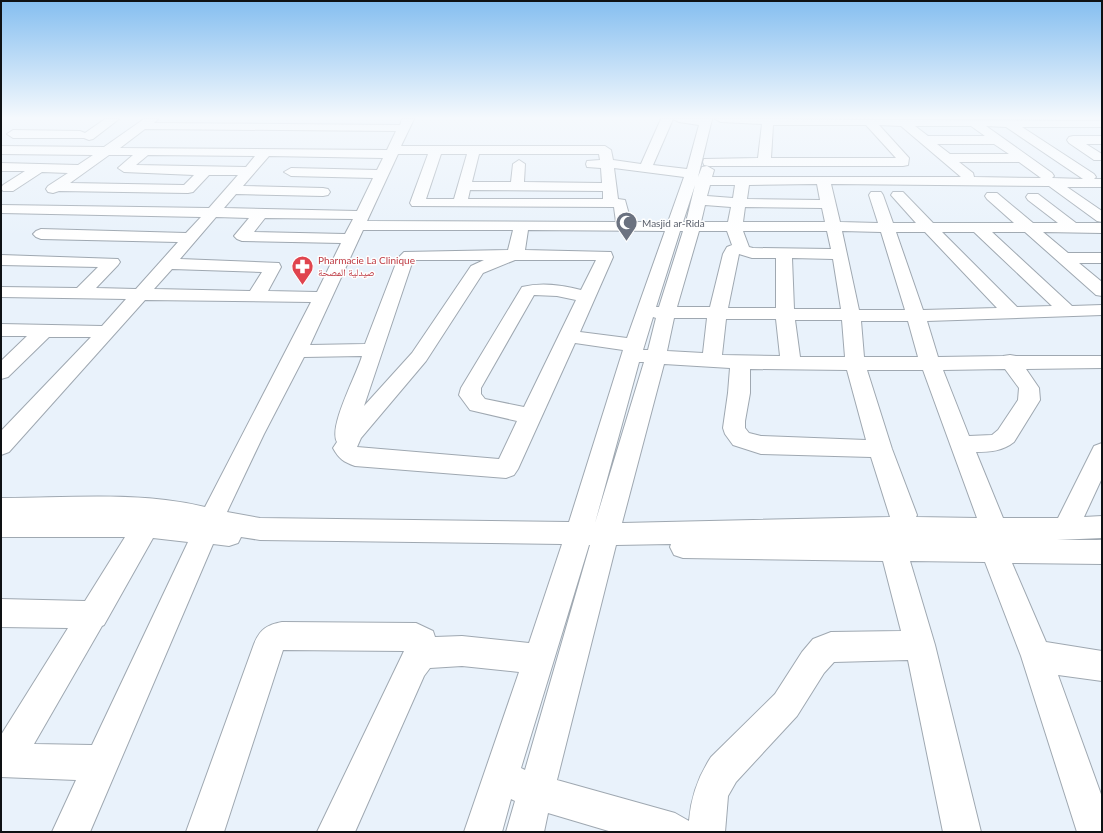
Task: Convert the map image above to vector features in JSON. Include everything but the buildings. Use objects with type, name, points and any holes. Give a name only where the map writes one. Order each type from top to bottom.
[{"type":"street","points":[[24,210],[98,158]]},
{"type":"street","points":[[102,187],[137,158]]},
{"type":"street","points":[[1,446],[107,332],[261,158]]},
{"type":"street","points":[[278,191],[301,158]]},
{"type":"street","points":[[373,158],[389,159]]},
{"type":"street","points":[[291,172],[335,173],[395,158]]},
{"type":"street","points":[[433,158],[417,203],[620,203],[624,227]]},
{"type":"street","points":[[460,203],[472,158]]},
{"type":"street","points":[[606,158],[611,203]]},
{"type":"street","points":[[645,168],[650,158]]},
{"type":"street","points":[[484,832],[577,538],[632,350],[656,312],[703,158]]},
{"type":"street","points":[[764,158],[764,162]]},
{"type":"street","points":[[698,179],[764,162],[903,162],[903,158]]},
{"type":"street","points":[[947,158],[1023,158],[1072,197],[1102,218]]},
{"type":"street","points":[[947,158],[968,176]]},
{"type":"street","points":[[1060,158],[1088,177]]},
{"type":"street","points":[[71,832],[209,525],[253,434],[297,351],[321,297],[389,159]]},
{"type":"street","points":[[471,164],[485,164]]},
{"type":"street","points":[[506,164],[535,164]]},
{"type":"street","points":[[517,187],[519,164]]},
{"type":"street","points":[[583,164],[607,164],[645,168],[698,179],[743,181],[825,192]]},
{"type":"street","points":[[1,167],[82,169]]},
{"type":"street","points":[[3,190],[39,168]]},
{"type":"street","points":[[124,168],[249,171]]},
{"type":"street","points":[[166,212],[205,170]]},
{"type":"street","points":[[311,214],[335,173]]},
{"type":"street","points":[[698,179],[739,203],[825,192],[871,184],[968,176],[1050,179],[1102,183]]},
{"type":"street","points":[[698,179],[871,184],[1102,177]]},
{"type":"street","points":[[741,249],[734,228],[743,181]]},
{"type":"street","points":[[871,184],[906,195],[930,228],[1011,312]]},
{"type":"street","points":[[871,184],[888,228],[930,363],[961,444],[1096,832]]},
{"type":"street","points":[[465,186],[609,187]]},
{"type":"street","points":[[57,187],[188,189]]},
{"type":"street","points":[[231,190],[323,192]]},
{"type":"street","points":[[825,192],[840,254],[851,315],[855,364],[880,449],[904,515],[896,538],[962,832]]},
{"type":"street","points":[[976,196],[1094,197]]},
{"type":"street","points":[[992,196],[1027,228],[1102,291]]},
{"type":"street","points":[[1021,196],[1073,228]]},
{"type":"street","points":[[514,203],[517,251],[515,254]]},
{"type":"street","points":[[4,216],[24,210],[311,214],[356,226],[1102,228]]},
{"type":"street","points":[[5,260],[32,241],[69,211]]},
{"type":"street","points":[[219,265],[260,214]]},
{"type":"street","points":[[167,264],[219,265],[283,252],[356,226]]},
{"type":"street","points":[[980,228],[1066,310]]},
{"type":"street","points":[[242,236],[283,252]]},
{"type":"street","points":[[32,241],[136,237],[191,238]]},
{"type":"street","points":[[82,293],[136,237]]},
{"type":"street","points":[[712,360],[717,314],[731,251],[741,249],[748,253],[840,254]]},
{"type":"street","points":[[256,296],[283,252]]},
{"type":"street","points":[[784,253],[785,314],[791,363]]},
{"type":"street","points":[[347,442],[345,431],[406,258],[414,254],[515,254],[605,255],[506,469],[355,457],[347,452],[345,448],[352,434],[419,357],[477,270],[492,262],[515,254]]},
{"type":"street","points":[[1063,258],[1102,258]]},
{"type":"street","points":[[5,260],[112,262]]},
{"type":"street","points":[[531,416],[478,405],[470,395],[471,388],[528,291],[538,289],[574,294],[585,298]]},
{"type":"street","points":[[1,292],[321,297]]},
{"type":"street","points":[[656,312],[916,316],[1102,310]]},
{"type":"street","points":[[525,832],[604,540],[656,357],[656,312]]},
{"type":"street","points":[[1,330],[107,332]]},
{"type":"street","points":[[1,372],[44,331]]},
{"type":"street","points":[[568,336],[632,350],[656,357],[740,362],[855,364],[1010,361],[1102,362]]},
{"type":"street","points":[[297,351],[368,350],[372,352]]},
{"type":"street","points":[[961,444],[991,444],[1000,441],[1006,436],[1029,400],[1028,388],[1010,361]]},
{"type":"street","points":[[740,362],[739,393],[733,427],[740,440],[750,444],[761,445],[880,449]]},
{"type":"street","points":[[1066,528],[1100,459]]},
{"type":"street","points":[[1,508],[156,510],[253,537],[577,538],[604,540],[896,538],[994,540],[1101,530]]},
{"type":"street","points":[[1,526],[209,525]]},
{"type":"street","points":[[3,760],[94,615],[146,526]]},
{"type":"street","points":[[994,540],[1066,528],[1101,530]]},
{"type":"street","points":[[1,613],[94,615]]},
{"type":"street","points":[[205,832],[269,644],[274,638],[282,636],[416,637],[422,642],[419,657],[409,674],[336,832]]},
{"type":"street","points":[[706,832],[710,797],[718,776],[727,763],[758,735],[785,706],[824,650],[831,648],[920,645]]},
{"type":"street","points":[[419,657],[430,652],[447,651],[538,659]]},
{"type":"street","points":[[1036,656],[1102,666]]},
{"type":"street","points":[[3,760],[102,763]]},
{"type":"street","points":[[500,778],[536,792],[675,832]]},
{"type":"place","name":"Masjid ar-Rida","points":[[626,242]]},
{"type":"place","name":"Pharmacie La Clinique صيدلية المصحة","points":[[303,286]]}]
